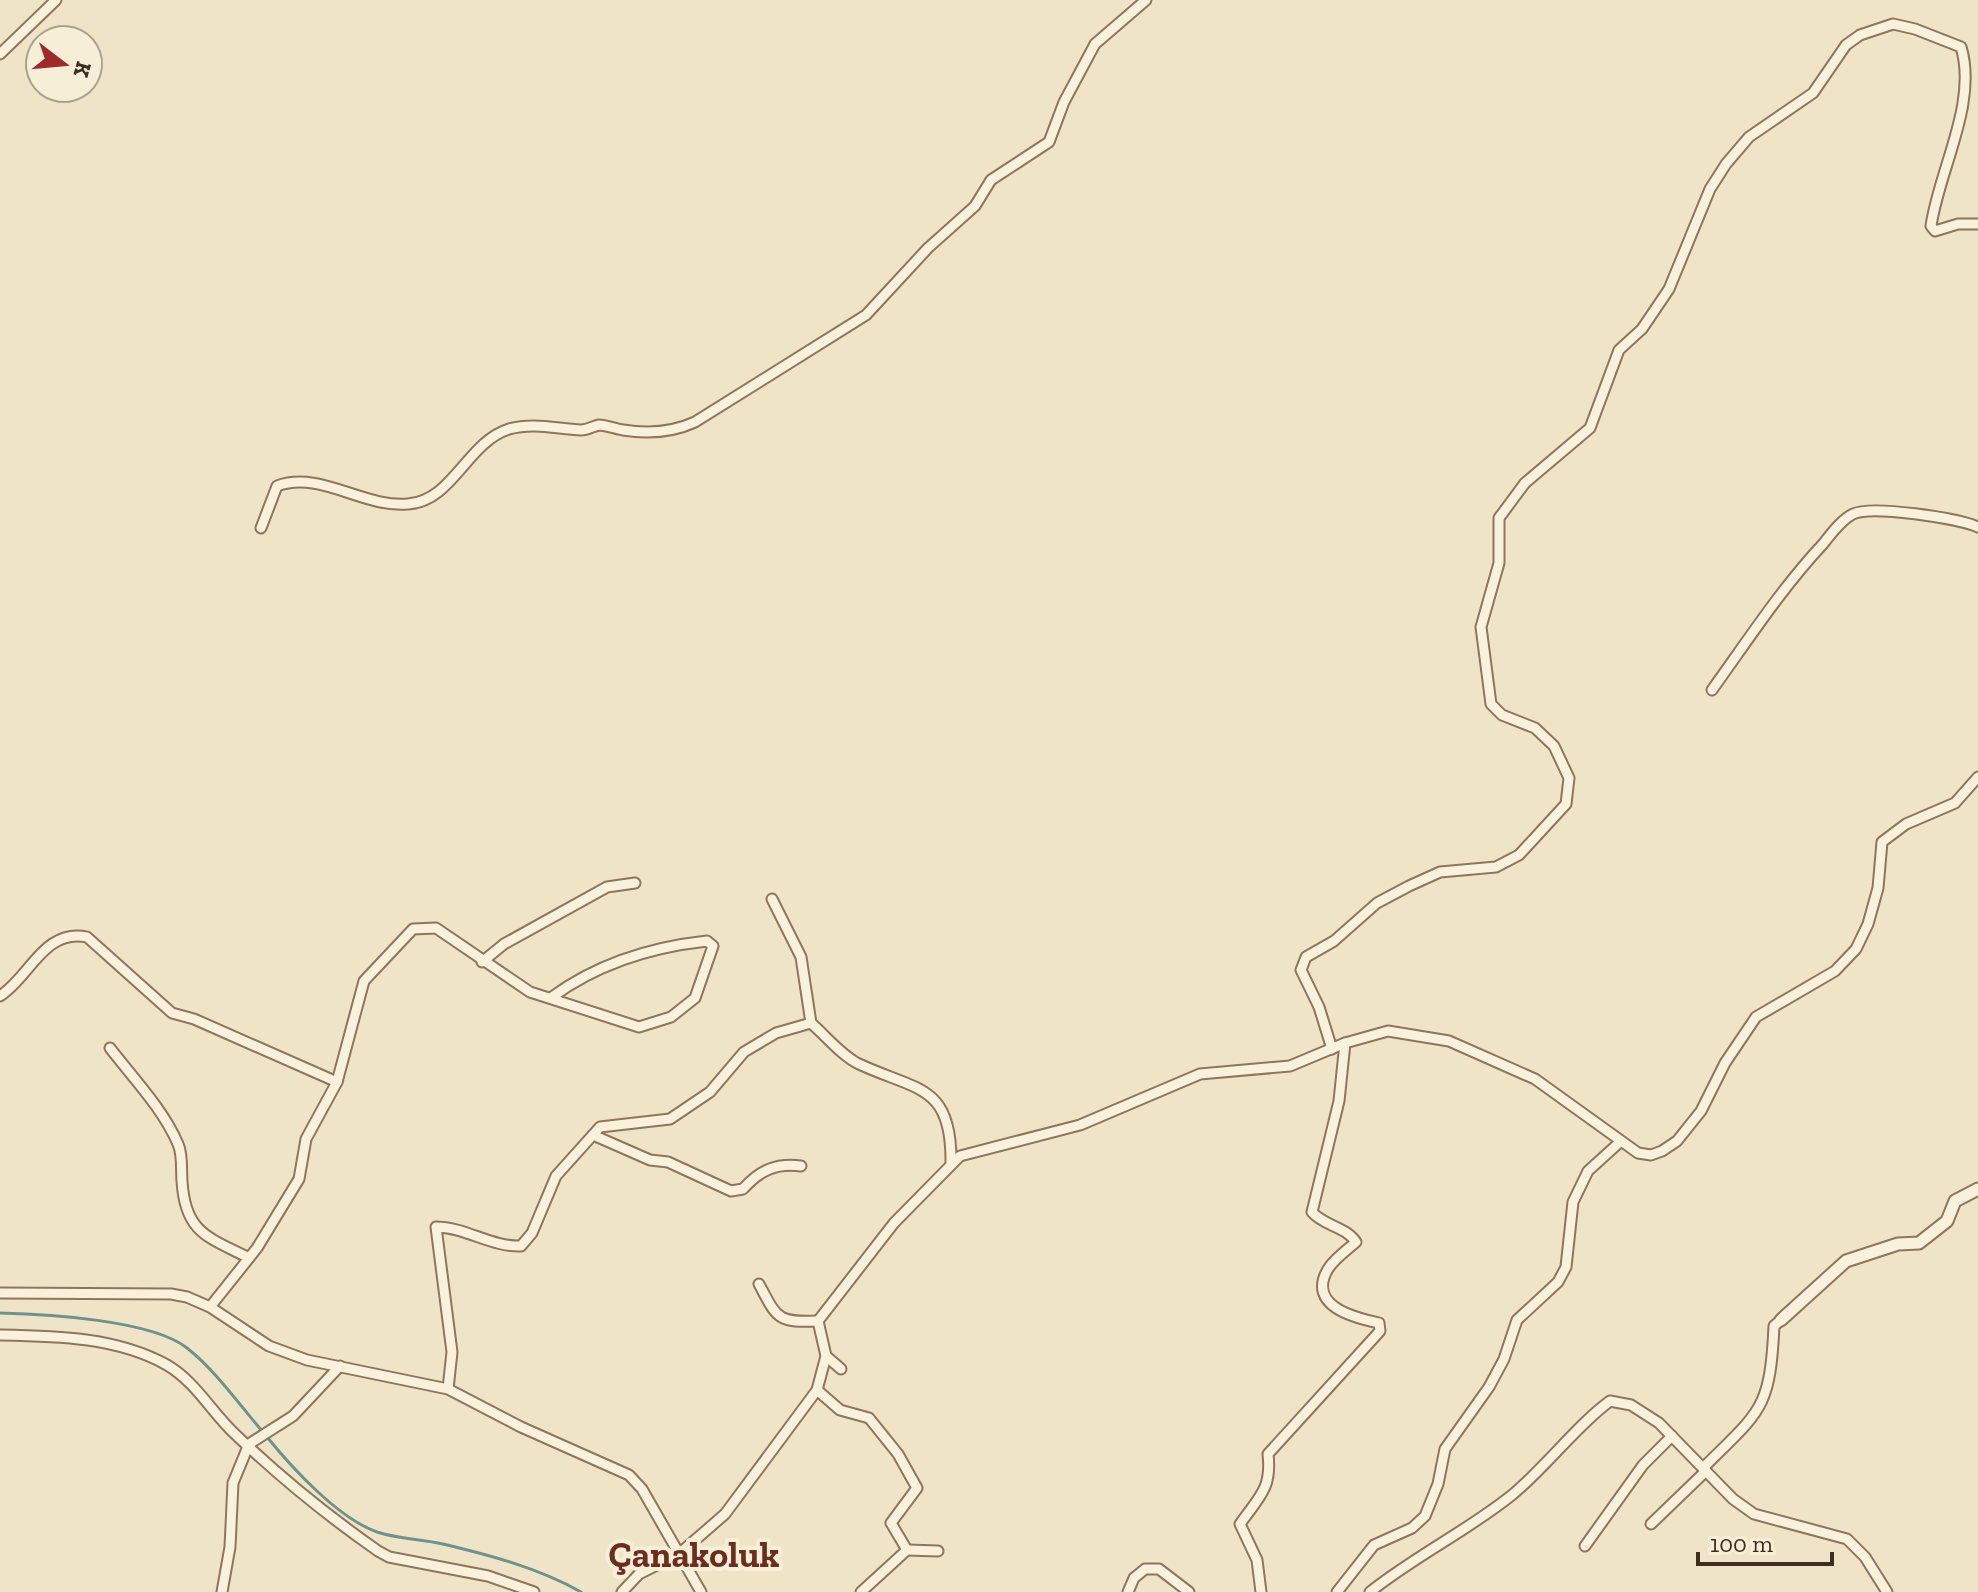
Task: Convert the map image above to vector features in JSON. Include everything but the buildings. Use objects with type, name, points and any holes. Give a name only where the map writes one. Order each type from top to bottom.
[{"type":"street","points":[[0,54],[56,0]]},
{"type":"street","points":[[261,528],[277,486],[294,480],[384,503],[410,505],[435,494],[471,455],[508,430],[556,425],[583,430],[600,425],[652,433],[679,429],[695,422],[866,315],[928,248],[975,206],[991,180],[1049,142],[1064,102],[1095,44],[1146,0]]},
{"type":"street","points":[[1332,1049],[1319,1007],[1301,970],[1306,957],[1334,941],[1377,903],[1409,886],[1440,872],[1496,867],[1519,855],[1566,804],[1569,778],[1554,746],[1535,728],[1502,715],[1491,704],[1481,627],[1499,563],[1499,518],[1525,483],[1590,428],[1619,350],[1642,329],[1669,289],[1710,189],[1726,164],[1749,137],[1813,93],[1846,45],[1874,28],[1893,24],[1915,29],[1961,47],[1970,74],[1931,226],[1935,231],[1958,224],[1978,224]]},
{"type":"street","points":[[1712,690],[1801,565],[1851,515],[1884,510],[1959,519],[1978,527]]},
{"type":"street","points":[[818,1321],[894,1223],[951,1163],[979,1149],[1023,1141],[1093,1120],[1200,1074],[1290,1066],[1345,1043],[1388,1031],[1449,1041],[1535,1079],[1620,1142],[1638,1153],[1651,1155],[1677,1141],[1701,1111],[1725,1063],[1756,1017],[1835,971],[1856,949],[1868,924],[1878,888],[1882,842],[1906,824],[1955,803],[1978,777]]},
{"type":"street","points":[[482,962],[504,944],[607,887],[635,883]]},
{"type":"street","points":[[772,899],[801,957],[811,1023],[856,1063],[912,1083],[933,1097],[951,1132],[951,1163]]},
{"type":"street","points":[[210,1307],[288,1202],[299,1179],[306,1139],[337,1082],[364,981],[413,929],[436,928],[530,992],[639,1027],[671,1017],[695,998],[713,946],[707,941],[657,947],[598,969],[552,997]]},
{"type":"street","points":[[0,996],[16,986],[48,945],[72,934],[87,937],[172,1013],[221,1030],[337,1082]]},
{"type":"street","points":[[448,1389],[452,1352],[436,1227],[450,1227],[508,1246],[521,1246],[532,1233],[556,1176],[600,1127],[670,1119],[710,1092],[744,1052],[776,1033],[811,1023]]},
{"type":"street","points":[[1261,1592],[1257,1560],[1240,1524],[1266,1491],[1270,1473],[1268,1454],[1380,1331],[1379,1323],[1347,1317],[1329,1302],[1323,1287],[1328,1269],[1356,1242],[1350,1233],[1318,1220],[1312,1212],[1339,1101],[1345,1043]]},
{"type":"street","points":[[110,1048],[163,1117],[180,1148],[183,1207],[191,1222],[202,1234],[249,1258]]},
{"type":"street","points":[[593,1135],[650,1160],[668,1162],[731,1191],[743,1189],[755,1176],[773,1166],[801,1166]]},
{"type":"street","points":[[1337,1592],[1374,1545],[1412,1528],[1425,1516],[1438,1484],[1445,1449],[1489,1387],[1504,1359],[1517,1320],[1558,1282],[1566,1267],[1573,1202],[1588,1171],[1620,1142]]},
{"type":"street","points":[[1651,1524],[1760,1410],[1771,1376],[1774,1326],[1846,1261],[1898,1244],[1919,1243],[1947,1221],[1955,1201],[1978,1189]]},
{"type":"street","points":[[759,1284],[775,1315],[784,1321],[818,1321]]},
{"type":"street","points":[[0,1293],[171,1294],[210,1307],[269,1346],[307,1360],[448,1389],[521,1427],[629,1475],[642,1489],[701,1592]]},
{"type":"street","points":[[622,1592],[639,1574],[679,1554],[725,1514],[817,1390],[826,1356],[818,1321]]},
{"type":"street","points":[[0,1335],[104,1343],[168,1365],[196,1389],[238,1437],[249,1444],[271,1468],[338,1523],[389,1557],[488,1576],[534,1592]]},
{"type":"street","points":[[826,1356],[841,1369]]},
{"type":"street","points":[[222,1592],[230,1547],[233,1483],[249,1444],[293,1416],[340,1366]]},
{"type":"street","points":[[817,1390],[840,1410],[869,1418],[898,1454],[917,1488],[891,1523],[907,1550]]},
{"type":"street","points":[[1370,1592],[1406,1563],[1459,1533],[1509,1497],[1610,1401],[1631,1405],[1672,1436],[1733,1499],[1754,1514],[1847,1539],[1865,1557],[1887,1592]]},
{"type":"street","points":[[1585,1546],[1643,1465],[1672,1436]]},
{"type":"street","points":[[861,1592],[907,1550],[938,1551]]},
{"type":"street","points":[[1128,1592],[1134,1578],[1145,1569],[1159,1569],[1189,1592]]},
{"type":"waterway","points":[[0,1313],[98,1320],[171,1338],[207,1366],[262,1431]]},
{"type":"waterway","points":[[267,1437],[317,1491],[362,1525],[385,1534],[443,1544],[496,1558],[531,1569],[581,1592]]},
{"type":"district","name":"Çanakoluk","points":[[694,1554]]}]
